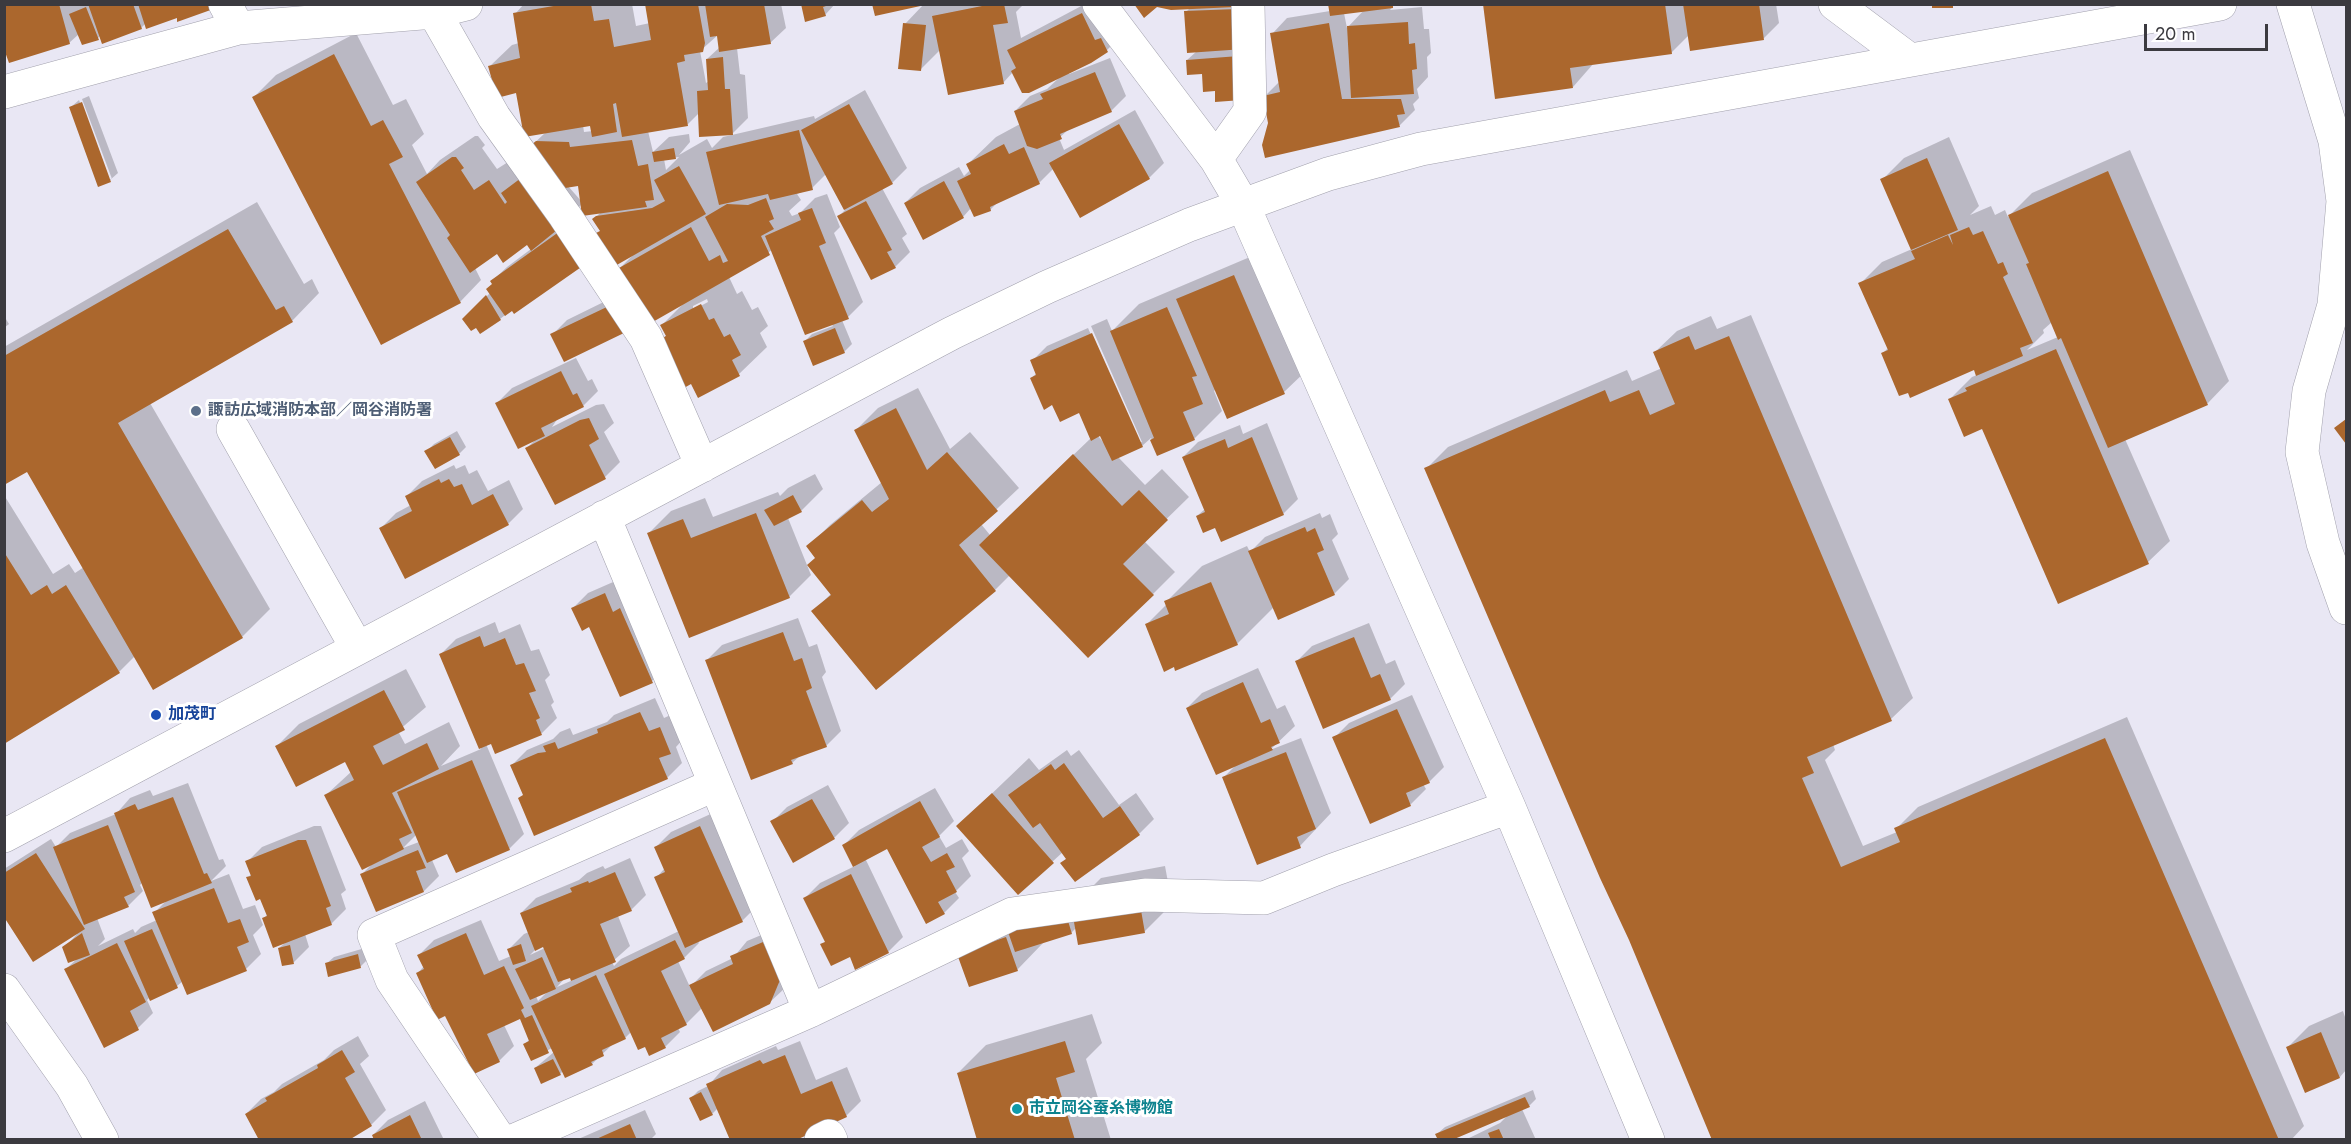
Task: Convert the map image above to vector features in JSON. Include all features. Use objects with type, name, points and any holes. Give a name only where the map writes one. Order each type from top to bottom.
[{"type":"street","points":[[4,92],[231,16],[434,12],[466,4]]},
{"type":"street","points":[[1100,4],[1216,159],[1243,205],[1509,807],[1648,1140]]},
{"type":"street","points":[[1216,159],[1250,111],[1248,4]]},
{"type":"street","points":[[1835,4],[1910,60]]},
{"type":"street","points":[[4,836],[952,333],[1047,287],[1189,225],[1328,174],[1420,149],[2220,4]]},
{"type":"street","points":[[2293,4],[2335,141],[2343,201],[2334,305],[2309,391],[2302,452],[2323,543],[2346,608]]},
{"type":"street","points":[[434,12],[494,117],[565,216],[645,338],[702,466]]},
{"type":"street","points":[[233,429],[357,648]]},
{"type":"street","points":[[604,517],[810,1011]]},
{"type":"street","points":[[500,1140],[392,980],[374,935],[714,785]]},
{"type":"street","points":[[515,1140],[810,1011],[1012,914],[1145,895],[1264,898],[1334,870],[1509,807]]},
{"type":"street","points":[[4,990],[72,1086],[102,1140]]},
{"type":"street","points":[[821,1140],[829,1136],[831,1140]]},
{"type":"building","points":[[4,4],[59,4],[70,44],[9,63],[4,49]]},
{"type":"building","points":[[88,4],[133,4],[142,29],[102,44]]},
{"type":"building","points":[[138,4],[220,4],[219,7],[177,22],[177,18],[146,29]]},
{"type":"building","points":[[565,4],[591,4],[594,21],[609,19],[614,47],[651,40],[645,4],[698,4],[705,43],[703,52],[684,55],[685,61],[677,63],[688,126],[622,137],[616,103],[613,104],[617,132],[592,137],[590,126],[524,137],[516,93],[497,98],[488,66],[520,58],[513,13]]},
{"type":"building","points":[[705,4],[764,4],[771,44],[719,52],[717,36],[710,37]]},
{"type":"building","points":[[801,4],[829,5],[823,7],[826,16],[805,22]]},
{"type":"building","points":[[872,4],[924,4],[925,5],[875,16]]},
{"type":"building","points":[[992,4],[1004,4],[1008,23],[993,25],[1004,84],[948,95],[932,16]]},
{"type":"building","points":[[1134,4],[1235,4],[1235,7],[1171,10],[1157,7],[1144,18]]},
{"type":"building","points":[[1328,4],[1393,4],[1393,8],[1330,16]]},
{"type":"building","points":[[1483,4],[1665,4],[1672,54],[1570,68],[1573,88],[1495,99]]},
{"type":"building","points":[[1683,4],[1759,4],[1764,40],[1690,51]]},
{"type":"building","points":[[1932,5],[1953,5],[1953,8],[1932,8]]},
{"type":"building","points":[[86,7],[99,40],[82,45],[69,14]]},
{"type":"building","points":[[1237,9],[1244,49],[1187,53],[1184,11]]},
{"type":"building","points":[[1082,13],[1095,40],[1101,38],[1108,52],[1091,63],[1029,93],[1022,93],[1011,71],[1016,68],[1007,50]]},
{"type":"building","points":[[1408,22],[1409,44],[1415,43],[1417,69],[1412,70],[1414,94],[1351,98],[1347,26]]},
{"type":"building","points":[[903,23],[926,25],[921,71],[898,69]]},
{"type":"building","points":[[1329,23],[1342,99],[1401,99],[1405,114],[1397,115],[1400,127],[1265,158],[1262,145],[1268,123],[1263,96],[1280,92],[1270,33]]},
{"type":"building","points":[[334,54],[371,126],[383,120],[403,157],[389,164],[461,303],[381,345],[252,97]]},
{"type":"building","points":[[1239,56],[1242,100],[1215,102],[1215,91],[1203,92],[1202,74],[1187,75],[1186,60]]},
{"type":"building","points":[[723,57],[725,89],[730,89],[733,135],[699,137],[697,91],[708,90],[706,59]]},
{"type":"building","points":[[1095,72],[1112,112],[1060,134],[1062,139],[1037,149],[1027,146],[1014,111],[1043,99],[1040,94]]},
{"type":"building","points":[[82,102],[111,182],[98,187],[69,107]]},
{"type":"building","points":[[849,104],[893,184],[844,210],[801,130]]},
{"type":"building","points":[[1119,124],[1150,179],[1080,218],[1049,163]]},
{"type":"building","points":[[799,130],[813,190],[770,200],[768,194],[719,205],[706,152]]},
{"type":"building","points":[[632,140],[638,166],[648,164],[654,200],[645,201],[647,207],[582,216],[578,186],[559,189],[525,150],[536,141],[569,142],[570,147]]},
{"type":"building","points":[[1004,144],[1009,154],[1024,147],[1040,184],[990,207],[991,211],[974,217],[957,181],[971,174],[966,164]]},
{"type":"building","points":[[674,148],[676,159],[654,162],[652,152]]},
{"type":"building","points":[[452,157],[456,157],[464,168],[461,170],[474,190],[489,180],[505,204],[507,202],[501,193],[521,178],[562,226],[531,251],[527,245],[503,263],[497,254],[470,273],[447,238],[450,235],[416,182]]},
{"type":"building","points":[[1927,158],[1958,230],[1911,250],[1880,179]]},
{"type":"building","points":[[679,166],[706,214],[615,266],[596,233],[600,231],[592,219],[596,216],[652,208],[665,201],[654,180]]},
{"type":"building","points":[[2108,171],[2208,405],[2108,448],[2061,338],[2058,340],[2008,215]]},
{"type":"building","points":[[944,181],[964,218],[923,240],[904,203]]},
{"type":"building","points":[[766,198],[774,219],[769,221],[774,229],[761,236],[770,255],[651,323],[619,268],[691,227],[709,261],[720,255],[723,263],[728,261],[705,217],[727,204],[748,205]]},
{"type":"building","points":[[866,201],[892,250],[887,252],[896,268],[871,280],[837,216]]},
{"type":"building","points":[[812,208],[826,243],[819,246],[849,319],[805,335],[765,236],[801,220],[798,213]]},
{"type":"building","points":[[1969,227],[1973,235],[1983,231],[1998,264],[2003,262],[2008,274],[2003,277],[2033,343],[2020,348],[2023,356],[1976,376],[1974,370],[1910,398],[1908,393],[1899,396],[1881,353],[1888,350],[1858,283],[1915,259],[1911,251],[1948,235],[1953,245],[1950,235]]},
{"type":"building","points":[[228,229],[276,310],[284,306],[293,322],[118,423],[243,638],[153,690],[27,472],[4,485],[4,356]]},
{"type":"building","points":[[563,229],[587,263],[514,314],[512,311],[505,316],[486,289],[492,284],[490,281]]},
{"type":"building","points":[[1234,275],[1285,394],[1227,419],[1176,299]]},
{"type":"building","points":[[486,295],[501,320],[480,334],[476,328],[471,331],[462,319]]},
{"type":"building","points":[[701,304],[709,320],[714,318],[724,337],[730,334],[741,355],[732,360],[740,376],[698,398],[691,384],[684,388],[659,340],[666,336],[660,325]]},
{"type":"building","points":[[611,305],[624,333],[564,362],[550,334]]},
{"type":"building","points":[[1167,307],[1197,376],[1192,377],[1203,404],[1183,412],[1195,440],[1157,456],[1150,440],[1154,438],[1110,331]]},
{"type":"building","points":[[835,328],[845,353],[813,366],[803,341]]},
{"type":"building","points":[[1092,333],[1143,447],[1112,461],[1100,436],[1091,441],[1079,413],[1060,422],[1052,405],[1044,410],[1030,378],[1036,375],[1030,360]]},
{"type":"building","points":[[1689,336],[1695,350],[1729,336],[1892,721],[1807,757],[1814,773],[1802,778],[1841,867],[1900,842],[1894,828],[2105,738],[2279,1140],[1712,1140],[1629,940],[1600,878],[1424,468],[1605,390],[1610,402],[1639,390],[1650,415],[1675,404],[1653,352]]},
{"type":"building","points":[[2056,349],[2149,564],[2058,604],[1982,429],[1964,437],[1948,399],[1967,391],[1965,388]]},
{"type":"building","points":[[561,371],[573,395],[577,393],[584,407],[541,428],[545,436],[518,449],[495,403]]},
{"type":"building","points":[[896,408],[927,470],[947,452],[998,511],[959,545],[996,591],[876,690],[811,611],[831,595],[807,565],[815,558],[806,546],[862,500],[872,512],[889,499],[854,430]]},
{"type":"building","points":[[589,418],[599,439],[589,445],[606,479],[555,505],[525,448],[580,420]]},
{"type":"building","points":[[2346,419],[2346,444],[2334,428]]},
{"type":"building","points":[[450,437],[460,455],[435,469],[424,451]]},
{"type":"building","points":[[1252,437],[1284,515],[1221,542],[1215,528],[1203,533],[1196,516],[1205,512],[1182,457],[1225,439],[1228,448]]},
{"type":"building","points":[[1073,454],[1122,506],[1139,490],[1168,520],[1123,564],[1154,595],[1088,658],[979,545]]},
{"type":"building","points":[[439,479],[441,483],[449,479],[454,487],[462,484],[472,505],[493,494],[509,525],[405,579],[379,528],[412,511],[405,496]]},
{"type":"building","points":[[793,495],[802,512],[774,526],[764,510]]},
{"type":"building","points":[[756,513],[790,598],[689,638],[647,533],[683,519],[691,538]]},
{"type":"building","points":[[1305,527],[1307,532],[1315,528],[1324,550],[1317,553],[1335,595],[1278,620],[1248,551]]},
{"type":"building","points":[[4,552],[31,595],[47,585],[52,594],[66,585],[120,673],[4,744]]},
{"type":"building","points":[[1211,582],[1238,645],[1175,671],[1174,667],[1164,672],[1145,624],[1169,614],[1164,601]]},
{"type":"building","points":[[605,593],[613,612],[620,608],[653,683],[620,697],[589,627],[582,631],[571,608]]},
{"type":"building","points":[[783,632],[794,661],[802,658],[812,688],[806,691],[827,747],[791,760],[793,764],[751,780],[705,660]]},
{"type":"building","points":[[480,636],[484,647],[505,638],[516,665],[524,663],[536,691],[529,693],[540,718],[536,720],[542,735],[495,754],[491,744],[479,749],[439,654]]},
{"type":"building","points":[[1354,637],[1371,678],[1380,674],[1391,700],[1323,729],[1295,661]]},
{"type":"building","points":[[1243,682],[1261,723],[1270,719],[1280,743],[1271,747],[1273,750],[1216,775],[1186,708]]},
{"type":"building","points":[[384,690],[405,730],[373,746],[383,765],[427,743],[439,769],[392,793],[412,833],[399,839],[404,849],[362,870],[324,795],[354,780],[345,762],[296,787],[275,746]]},
{"type":"building","points":[[1397,709],[1430,783],[1406,793],[1411,806],[1370,824],[1332,737]]},
{"type":"building","points":[[640,712],[649,731],[660,727],[671,754],[659,758],[668,779],[534,836],[518,798],[523,795],[510,765],[546,752],[543,746],[555,742],[558,749],[598,733],[597,729]]},
{"type":"building","points":[[1286,752],[1316,829],[1297,837],[1301,848],[1257,865],[1222,777]]},
{"type":"building","points":[[472,760],[510,850],[456,873],[447,854],[427,863],[397,792]]},
{"type":"building","points":[[1064,763],[1103,818],[1120,806],[1140,835],[1075,882],[1060,863],[1066,859],[1040,823],[1033,828],[1008,795],[1051,764],[1055,770]]},
{"type":"building","points":[[992,793],[1054,863],[1018,895],[956,826]]},
{"type":"building","points":[[173,797],[204,874],[207,873],[212,883],[151,908],[114,813],[135,804],[138,810]]},
{"type":"building","points":[[812,799],[835,839],[793,863],[770,821]]},
{"type":"building","points":[[920,801],[940,837],[922,847],[931,862],[947,853],[955,867],[946,871],[957,892],[938,902],[945,914],[926,924],[887,849],[853,867],[842,845]]},
{"type":"building","points":[[108,825],[135,892],[124,897],[129,907],[84,925],[53,847]]},
{"type":"building","points":[[700,826],[743,922],[685,948],[654,877],[665,872],[654,847]]},
{"type":"building","points":[[298,840],[306,840],[331,906],[326,908],[332,925],[273,948],[262,918],[267,916],[260,899],[256,901],[246,877],[251,876],[245,861]]},
{"type":"building","points":[[418,850],[426,868],[416,871],[424,892],[376,912],[360,874]]},
{"type":"building","points":[[36,853],[85,929],[33,962],[4,917],[4,873]]},
{"type":"building","points":[[615,872],[632,911],[600,924],[616,962],[571,981],[570,978],[558,982],[543,947],[535,951],[520,913],[572,892],[570,888]]},
{"type":"building","points":[[851,874],[889,953],[855,970],[850,957],[831,966],[820,944],[825,942],[803,898]]},
{"type":"building","points":[[214,888],[228,923],[240,919],[249,942],[237,947],[247,971],[187,995],[152,912]]},
{"type":"building","points":[[1138,893],[1145,933],[1078,945],[1071,905]]},
{"type":"building","points":[[1065,911],[1072,934],[1015,952],[1007,929]]},
{"type":"building","points":[[152,929],[178,988],[150,1001],[124,941]]},
{"type":"building","points":[[82,933],[90,955],[68,963],[62,947]]},
{"type":"building","points":[[466,933],[484,975],[504,966],[524,1008],[521,1010],[525,1018],[532,1015],[549,1053],[531,1061],[523,1044],[529,1041],[520,1019],[487,1034],[500,1062],[474,1074],[445,1016],[437,1020],[416,973],[424,969],[417,955]]},
{"type":"building","points":[[1006,937],[1018,971],[969,987],[957,954]]},
{"type":"building","points":[[675,940],[685,959],[661,971],[687,1025],[661,1038],[666,1048],[649,1056],[645,1047],[638,1050],[604,974]]},
{"type":"building","points":[[763,942],[780,980],[770,1004],[713,1032],[689,985],[733,964],[730,956]]},
{"type":"building","points":[[117,943],[146,1002],[130,1011],[139,1030],[104,1048],[64,969]]},
{"type":"building","points":[[521,944],[526,961],[513,965],[507,949]]},
{"type":"building","points":[[290,945],[294,964],[282,966],[278,948]]},
{"type":"building","points":[[358,954],[361,968],[328,977],[325,963]]},
{"type":"building","points":[[542,957],[556,989],[530,1000],[515,969]]},
{"type":"building","points":[[596,975],[626,1039],[602,1050],[604,1056],[591,1062],[593,1065],[565,1078],[531,1006]]},
{"type":"building","points":[[2321,1032],[2340,1078],[2305,1093],[2286,1047]]},
{"type":"building","name":"市立岡谷蚕糸博物館","points":[[1065,1041],[1075,1072],[1056,1078],[1075,1140],[977,1140],[957,1073]]},
{"type":"building","points":[[342,1050],[355,1072],[345,1078],[372,1126],[349,1140],[259,1140],[245,1114],[267,1101],[265,1098],[318,1068],[317,1065]]},
{"type":"building","points":[[785,1055],[801,1094],[832,1081],[847,1117],[796,1140],[730,1140],[706,1084],[760,1060],[763,1064]]},
{"type":"building","points":[[553,1059],[561,1075],[541,1084],[534,1068]]},
{"type":"building","points":[[701,1092],[713,1115],[700,1121],[689,1098]]},
{"type":"building","points":[[1525,1097],[1530,1107],[1452,1140],[1438,1140],[1435,1134]]},
{"type":"building","points":[[410,1115],[422,1140],[374,1140],[372,1135]]},
{"type":"building","points":[[630,1124],[637,1140],[594,1140]]},
{"type":"building","points":[[1499,1129],[1504,1140],[1491,1140],[1488,1133]]},
{"type":"place","name":"諏訪広域消防本部／岡谷消防署","points":[[196,411]]},
{"type":"place","name":"加茂町","points":[[156,715]]},
{"type":"place","name":"市立岡谷蚕糸博物館","points":[[1017,1109]]}]
